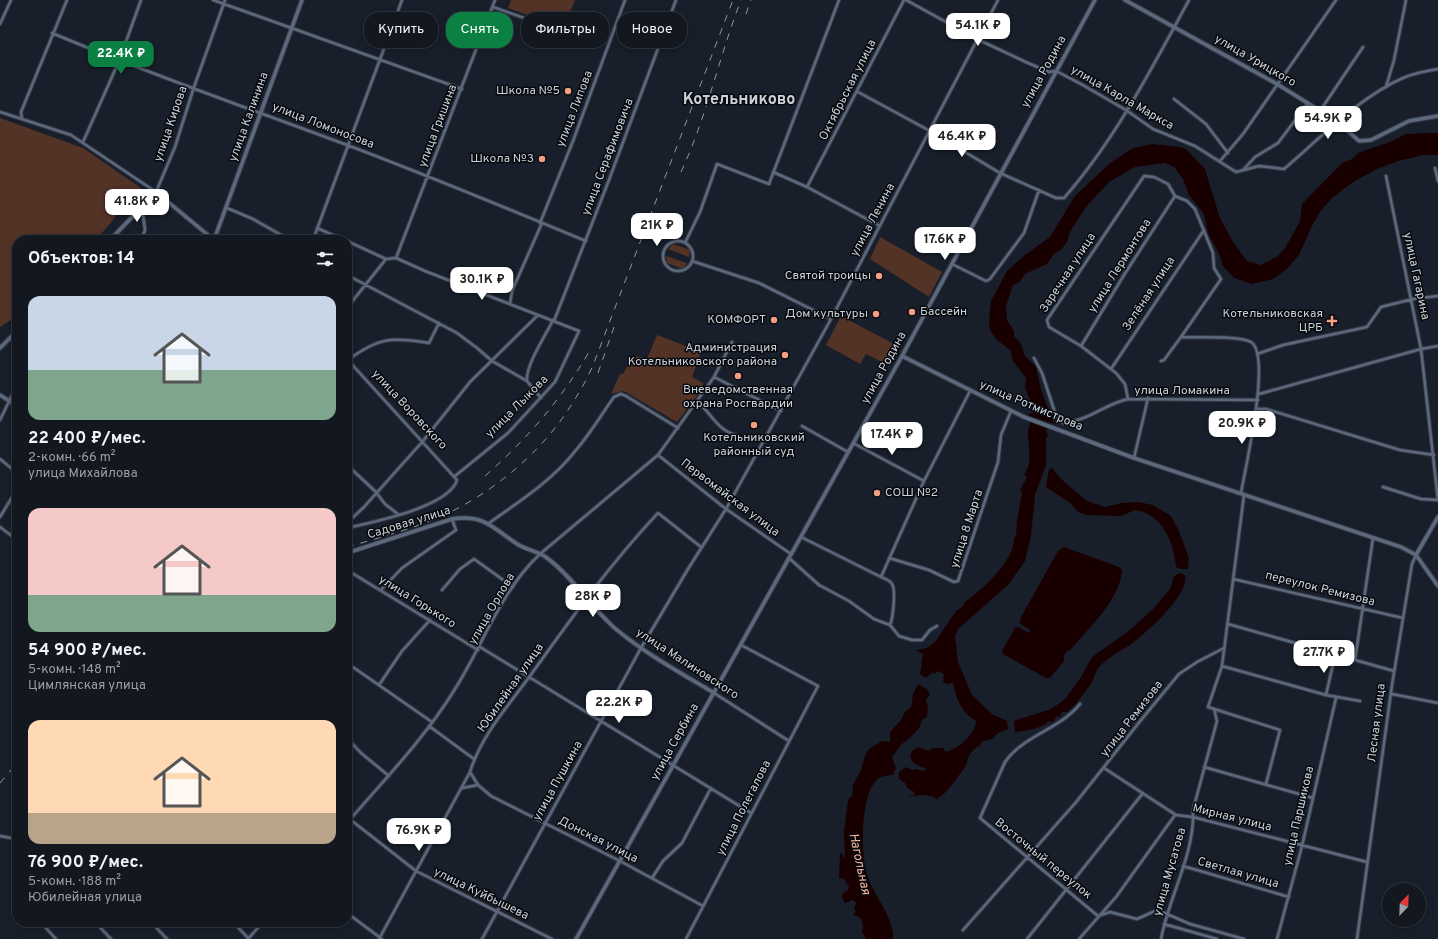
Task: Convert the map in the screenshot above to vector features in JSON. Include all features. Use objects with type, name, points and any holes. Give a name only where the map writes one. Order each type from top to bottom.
[{"type":"street","points":[[0,24],[11,0]]},
{"type":"street","points":[[22,119],[22,112],[52,33],[67,0]]},
{"type":"street","points":[[83,142],[120,61],[141,0]]},
{"type":"street","points":[[213,0],[462,90]]},
{"type":"street","name":"улица Кирова","points":[[115,235],[156,192],[175,148],[193,90],[225,0]]},
{"type":"street","name":"улица Калинина","points":[[216,235],[262,113],[302,0]]},
{"type":"street","points":[[315,235],[402,0]]},
{"type":"street","name":"улица Гришина","points":[[396,258],[462,90],[495,0]]},
{"type":"street","name":"улица Липова","points":[[510,304],[512,291],[562,169],[625,0]]},
{"type":"street","name":"улица Серафимовича","points":[[528,381],[528,374],[538,349],[554,320],[586,242],[676,0]]},
{"type":"street","points":[[686,243],[700,212],[717,164],[769,184],[839,0]]},
{"type":"street","name":"улица Карла Маркса","points":[[905,0],[977,39],[1049,72],[1056,71],[1081,84],[1126,110],[1153,129],[1195,146],[1220,161],[1233,171],[1258,166],[1284,169],[1338,122],[1385,87],[1403,78],[1438,69]]},
{"type":"street","name":"Октябрьская улица","points":[[808,187],[905,0]]},
{"type":"street","name":"улица Ленина","points":[[726,509],[831,319],[998,0]]},
{"type":"street","name":"улица Родина","points":[[791,556],[902,356],[1095,0]]},
{"type":"street","name":"улица Урицкого","points":[[1125,0],[1277,84],[1338,122],[1357,140],[1366,142],[1409,121],[1438,116]]},
{"type":"street","points":[[858,92],[930,131],[1000,173],[1056,198],[1064,198],[1089,169],[1095,156],[1126,110],[1189,0]]},
{"type":"street","points":[[1220,161],[1228,153],[1336,0]]},
{"type":"street","points":[[1385,87],[1394,60],[1406,0]]},
{"type":"street","points":[[493,7],[521,16]]},
{"type":"street","name":"улица Ломоносова","points":[[52,33],[193,90],[262,113],[429,176],[586,242]]},
{"type":"street","points":[[1320,111],[1363,47]]},
{"type":"street","points":[[1174,99],[1206,124],[1228,153]]},
{"type":"street","points":[[1244,169],[1255,157],[1278,142],[1308,103]]},
{"type":"street","points":[[0,112],[71,135],[83,142],[156,192],[208,235]]},
{"type":"street","points":[[1435,168],[1438,181]]},
{"type":"street","points":[[774,172],[808,187],[880,226]]},
{"type":"street","name":"Заречная улица","points":[[1128,400],[1125,384],[1111,369],[1081,346],[1055,331],[1047,324],[1047,320],[1144,176],[1154,177],[1168,184],[1175,196]]},
{"type":"street","name":"улица Гагарина","points":[[1386,176],[1413,299],[1422,349],[1438,500]]},
{"type":"street","points":[[952,264],[986,281],[990,279],[1024,233],[1039,190]]},
{"type":"street","points":[[1161,361],[1164,360],[1181,337],[1221,279],[1214,268],[1213,253],[1195,209],[1188,201],[1175,196]]},
{"type":"street","name":"улица Лермонтова","points":[[1081,346],[1124,275],[1175,196]]},
{"type":"street","points":[[142,207],[145,230],[143,235]]},
{"type":"street","points":[[227,208],[249,217],[281,235]]},
{"type":"street","points":[[317,228],[333,235]]},
{"type":"street","name":"Зелёная улица","points":[[1111,369],[1204,230]]},
{"type":"street","points":[[675,241],[686,243],[691,250],[692,261],[685,270],[678,272],[671,270],[664,263],[663,252],[666,246],[675,241]]},
{"type":"street","points":[[352,243],[386,259],[396,258],[554,320]]},
{"type":"street","points":[[352,302],[386,259]]},
{"type":"street","points":[[692,261],[759,283],[831,319]]},
{"type":"street","points":[[352,278],[439,323],[464,338],[492,361],[528,381],[541,398]]},
{"type":"street","points":[[1257,354],[1283,345],[1368,328],[1381,307],[1413,299],[1438,296]]},
{"type":"street","points":[[352,518],[423,441],[470,382],[538,315]]},
{"type":"street","name":"улица Лыкова","points":[[352,527],[399,515],[430,504],[455,487],[457,480],[455,476],[508,433],[557,380],[578,331],[554,320]]},
{"type":"street","points":[[352,357],[384,340],[410,340],[429,343],[439,323]]},
{"type":"street","points":[[0,348],[12,336]]},
{"type":"street","points":[[1181,337],[1239,339],[1249,341],[1254,345],[1257,354],[1259,394],[1243,494],[1222,666],[1336,698],[1360,701]]},
{"type":"street","points":[[489,523],[542,484],[557,471],[576,450],[614,397],[621,394],[626,396],[678,428],[714,377],[732,342]]},
{"type":"street","points":[[1259,394],[1422,349],[1438,346]]},
{"type":"street","name":"улица Ротмистрова","points":[[902,356],[1011,411],[1055,428],[1134,458],[1401,546],[1416,555],[1438,586]]},
{"type":"street","name":"улица Ломакина","points":[[1034,358],[1060,422],[1083,419],[1116,403],[1128,400],[1148,398],[1258,400]]},
{"type":"street","name":"улица Воровского","points":[[352,363],[455,476]]},
{"type":"street","points":[[714,377],[781,411]]},
{"type":"street","points":[[881,577],[924,481],[970,391]]},
{"type":"street","points":[[0,395],[12,403]]},
{"type":"street","points":[[0,420],[12,395]]},
{"type":"street","points":[[1134,458],[1148,398]]},
{"type":"street","points":[[697,401],[710,413],[718,426],[724,431],[736,435]]},
{"type":"street","points":[[1256,409],[1266,409],[1400,450],[1434,454]]},
{"type":"street","name":"улица 8 Марта","points":[[889,558],[929,570],[954,582],[958,581],[998,462],[1001,435],[1011,411]]},
{"type":"street","points":[[802,426],[848,452]]},
{"type":"street","name":"улица Орлова","points":[[352,818],[389,776],[432,722],[455,689],[479,649],[513,587],[532,561],[658,455],[678,428]]},
{"type":"street","points":[[853,443],[924,481]]},
{"type":"street","name":"Первомайская улица","points":[[658,455],[726,509],[791,556],[819,585],[849,601],[874,619],[890,625],[899,636],[917,641],[925,638],[930,630],[937,626]]},
{"type":"street","points":[[0,459],[12,469]]},
{"type":"street","points":[[352,470],[376,492],[385,504],[399,515]]},
{"type":"street","points":[[1383,487],[1422,499],[1432,501],[1438,500]]},
{"type":"street","points":[[0,517],[12,497]]},
{"type":"street","name":"улица Пушкина","points":[[482,939],[642,648],[701,547],[726,509]]},
{"type":"street","name":"Юбилейная улица","points":[[380,939],[470,772],[474,759],[497,720],[586,598],[627,546],[658,513],[701,547]]},
{"type":"street","name":"Садовая улица","points":[[352,551],[452,519],[472,517],[489,523]]},
{"type":"street","name":"Лесная улица","points":[[1357,939],[1394,671],[1412,564],[1438,517]]},
{"type":"street","points":[[381,590],[402,568],[456,530],[452,519]]},
{"type":"street","name":"улица Малиновского","points":[[489,523],[519,545],[540,554],[567,576],[606,620],[642,648],[789,741]]},
{"type":"street","points":[[0,527],[12,536]]},
{"type":"street","points":[[801,537],[891,582],[893,587],[893,606],[890,625]]},
{"type":"street","points":[[1355,660],[1374,537]]},
{"type":"street","name":"улица Сербина","points":[[576,939],[791,556]]},
{"type":"street","points":[[442,590],[460,569],[474,559],[513,587]]},
{"type":"street","name":"улица Горького","points":[[352,573],[529,678],[751,813]]},
{"type":"street","name":"переулок Ремизова","points":[[1233,579],[1403,618]]},
{"type":"street","points":[[379,685],[402,651],[430,620]]},
{"type":"street","points":[[1228,624],[1394,671]]},
{"type":"street","name":"улица Полегалова","points":[[686,939],[818,686],[741,645]]},
{"type":"street","name":"улица Ремизова","points":[[963,930],[1104,768],[1179,674],[1197,662],[1224,648]]},
{"type":"street","points":[[1326,695],[1335,655]]},
{"type":"street","points":[[352,666],[432,722]]},
{"type":"street","name":"улица Мусатова","points":[[1161,939],[1166,913],[1183,866],[1193,824],[1193,810],[1217,721],[1213,708],[1208,707],[1222,666]]},
{"type":"street","points":[[1392,694],[1438,703]]},
{"type":"street","name":"улица Паршикова","points":[[1277,939],[1302,846],[1336,698]]},
{"type":"street","name":"Восточный переулок","points":[[1080,704],[1063,720],[1025,741],[1009,756],[980,818],[984,823],[1028,857],[1098,916]]},
{"type":"street","points":[[1213,708],[1280,730],[1266,784]]},
{"type":"street","points":[[429,726],[474,759]]},
{"type":"street","points":[[352,743],[361,753],[389,776]]},
{"type":"street","points":[[1204,767],[1313,798]]},
{"type":"street","name":"Мирная улица","points":[[1104,768],[1176,815],[1193,817],[1367,862]]},
{"type":"street","name":"Донская улица","points":[[470,772],[478,785],[491,796],[620,861],[703,906]]},
{"type":"street","points":[[461,788],[478,785]]},
{"type":"street","points":[[652,878],[664,861],[682,843],[711,788]]},
{"type":"street","points":[[1027,939],[1143,794]]},
{"type":"street","points":[[1079,939],[1116,896],[1176,815]]},
{"type":"street","name":"улица Куйбышева","points":[[352,822],[416,871],[552,939]]},
{"type":"street","points":[[0,836],[12,839]]},
{"type":"street","name":"Светлая улица","points":[[1183,866],[1289,897]]},
{"type":"street","points":[[1098,916],[1110,912],[1137,918],[1155,911],[1166,913],[1190,924],[1244,939]]},
{"type":"street","points":[[352,917],[380,939]]},
{"type":"street","points":[[1164,924],[1217,939]]},
{"type":"street","points":[[46,927],[56,939]]},
{"type":"street","points":[[100,927],[111,939]]},
{"type":"street","points":[[156,927],[167,939]]},
{"type":"street","points":[[237,927],[248,939],[259,927]]},
{"type":"shaded area","points":[[511,0],[575,0],[570,12],[521,13],[508,8]]},
{"type":"shaded area","points":[[0,118],[83,148],[141,188],[125,211],[122,209],[100,235],[12,235],[12,319],[0,327]]},
{"type":"shaded area","points":[[880,237],[942,272],[929,297],[870,259]]},
{"type":"shaded area","points":[[673,244],[690,250],[689,257],[668,249]]},
{"type":"shaded area","points":[[666,256],[687,263],[683,269],[667,263]]},
{"type":"shaded area","points":[[841,316],[896,345],[886,364],[866,354],[860,364],[826,345]]},
{"type":"shaded area","points":[[657,335],[701,352],[692,377],[703,383],[703,388],[677,422],[624,391],[611,394],[620,374],[623,374],[631,360],[636,356],[647,359]]},
{"type":"water","points":[[1438,133],[1438,155],[1423,155],[1398,161],[1377,169],[1353,182],[1332,198],[1320,212],[1299,255],[1287,269],[1273,279],[1252,284],[1234,278],[1223,266],[1219,254],[1208,233],[1204,214],[1189,195],[1183,179],[1174,167],[1165,163],[1135,167],[1109,182],[1086,207],[1070,232],[1067,242],[1061,250],[1054,254],[1047,264],[1025,274],[1020,282],[1013,285],[1006,306],[1007,320],[1014,331],[1014,336],[1021,344],[1025,356],[1036,367],[1041,390],[1054,424],[1028,415],[1033,412],[1034,409],[1025,388],[1026,378],[1013,361],[1010,350],[997,340],[990,330],[989,321],[991,301],[1007,271],[1025,255],[1050,237],[1075,196],[1110,163],[1133,148],[1152,144],[1180,147],[1187,150],[1205,169],[1220,218],[1233,242],[1247,261],[1261,265],[1278,256],[1285,248],[1300,221],[1302,204],[1342,163],[1352,159],[1358,153],[1390,142],[1406,134]]},
{"type":"water","points":[[1030,422],[1048,428],[1046,431],[1048,435],[1046,439],[1046,465],[1035,495],[1031,536],[1025,561],[1009,584],[958,629],[955,636],[958,662],[972,695],[992,714],[1007,721],[1008,729],[998,733],[992,739],[981,742],[980,746],[972,751],[966,766],[942,796],[936,800],[935,797],[924,795],[911,796],[909,795],[914,795],[914,792],[907,788],[905,783],[899,779],[899,772],[906,767],[912,770],[917,769],[923,771],[927,769],[913,762],[910,757],[912,751],[918,747],[930,751],[932,748],[943,748],[946,752],[956,748],[966,740],[970,736],[975,726],[976,721],[966,713],[960,705],[953,683],[948,684],[943,682],[944,674],[938,671],[934,674],[933,672],[926,678],[920,674],[923,654],[916,650],[927,648],[935,642],[956,611],[996,574],[1009,556],[1013,547],[1014,538],[1016,536],[1022,492],[1020,490],[1027,477],[1024,474],[1029,464],[1028,431]]},
{"type":"water","points":[[1052,468],[1061,479],[1087,501],[1105,507],[1122,503],[1138,502],[1153,505],[1171,516],[1179,531],[1189,558],[1188,569],[1176,567],[1173,548],[1169,539],[1165,531],[1153,517],[1135,510],[1121,516],[1087,515],[1078,512],[1070,503],[1046,487],[1049,469]]},
{"type":"water","points":[[1064,547],[1119,567],[1122,570],[1116,591],[1103,612],[1065,654],[1064,661],[1050,678],[1046,678],[1003,654],[1002,651],[1015,628],[1018,627],[1029,633],[1030,630],[1020,624],[1020,619],[1058,551]]},
{"type":"water","points":[[1180,573],[1185,575],[1185,583],[1181,593],[1174,603],[1146,632],[1130,645],[1109,658],[1098,668],[1091,684],[1075,705],[1067,712],[1062,712],[1060,717],[1057,716],[1053,722],[1049,721],[1038,728],[1015,732],[1014,721],[1051,709],[1064,700],[1080,679],[1092,657],[1130,630],[1153,609],[1170,589],[1174,576]]},
{"type":"water","name":"Нагольная","points":[[918,684],[927,689],[930,694],[926,700],[928,707],[927,717],[922,720],[917,730],[902,744],[892,757],[896,768],[893,775],[882,777],[874,783],[870,791],[864,813],[863,851],[866,871],[887,914],[893,931],[893,939],[866,939],[862,932],[863,926],[861,919],[853,915],[856,911],[854,910],[856,903],[853,900],[845,903],[842,897],[843,893],[848,890],[849,887],[844,879],[839,878],[840,855],[841,853],[843,854],[843,858],[845,856],[844,832],[848,800],[852,795],[853,785],[861,770],[865,756],[869,749],[882,741],[890,742],[890,732],[900,721],[905,712],[911,707],[913,694]]},
{"type":"railway","points":[[352,546],[431,521],[462,506],[482,494],[519,466],[552,432],[566,413],[582,388],[595,360],[733,0]]},
{"type":"railway","points":[[681,172],[706,108],[741,0]]},
{"type":"railway","points":[[746,14],[751,0]]},
{"type":"railway","points":[[598,373],[614,327]]},
{"type":"railway","points":[[485,476],[529,434],[567,387],[589,352]]},
{"type":"railway","points":[[0,783],[12,769]]},
{"type":"place","name":"Школа №5","points":[[568,91]]},
{"type":"place","name":"Школа №3","points":[[542,159]]},
{"type":"place","name":"Святой троицы","points":[[879,276]]},
{"type":"place","name":"Бассейн","points":[[912,312]]},
{"type":"place","name":"Дом культуры","points":[[876,314]]},
{"type":"place","name":"КОМФОРТ","points":[[774,320]]},
{"type":"place","name":"Котельниковская ЦРБ","points":[[1332,321]]},
{"type":"place","name":"Администрация Котельниковского района","points":[[785,355]]},
{"type":"place","name":"Вневедомственная охрана Росгвардии","points":[[738,376]]},
{"type":"place","name":"Котельниковский районный суд","points":[[754,425]]},
{"type":"place","name":"СОШ №2","points":[[877,493]]},
{"type":"district","name":"Котельниково","points":[[739,100]]}]
